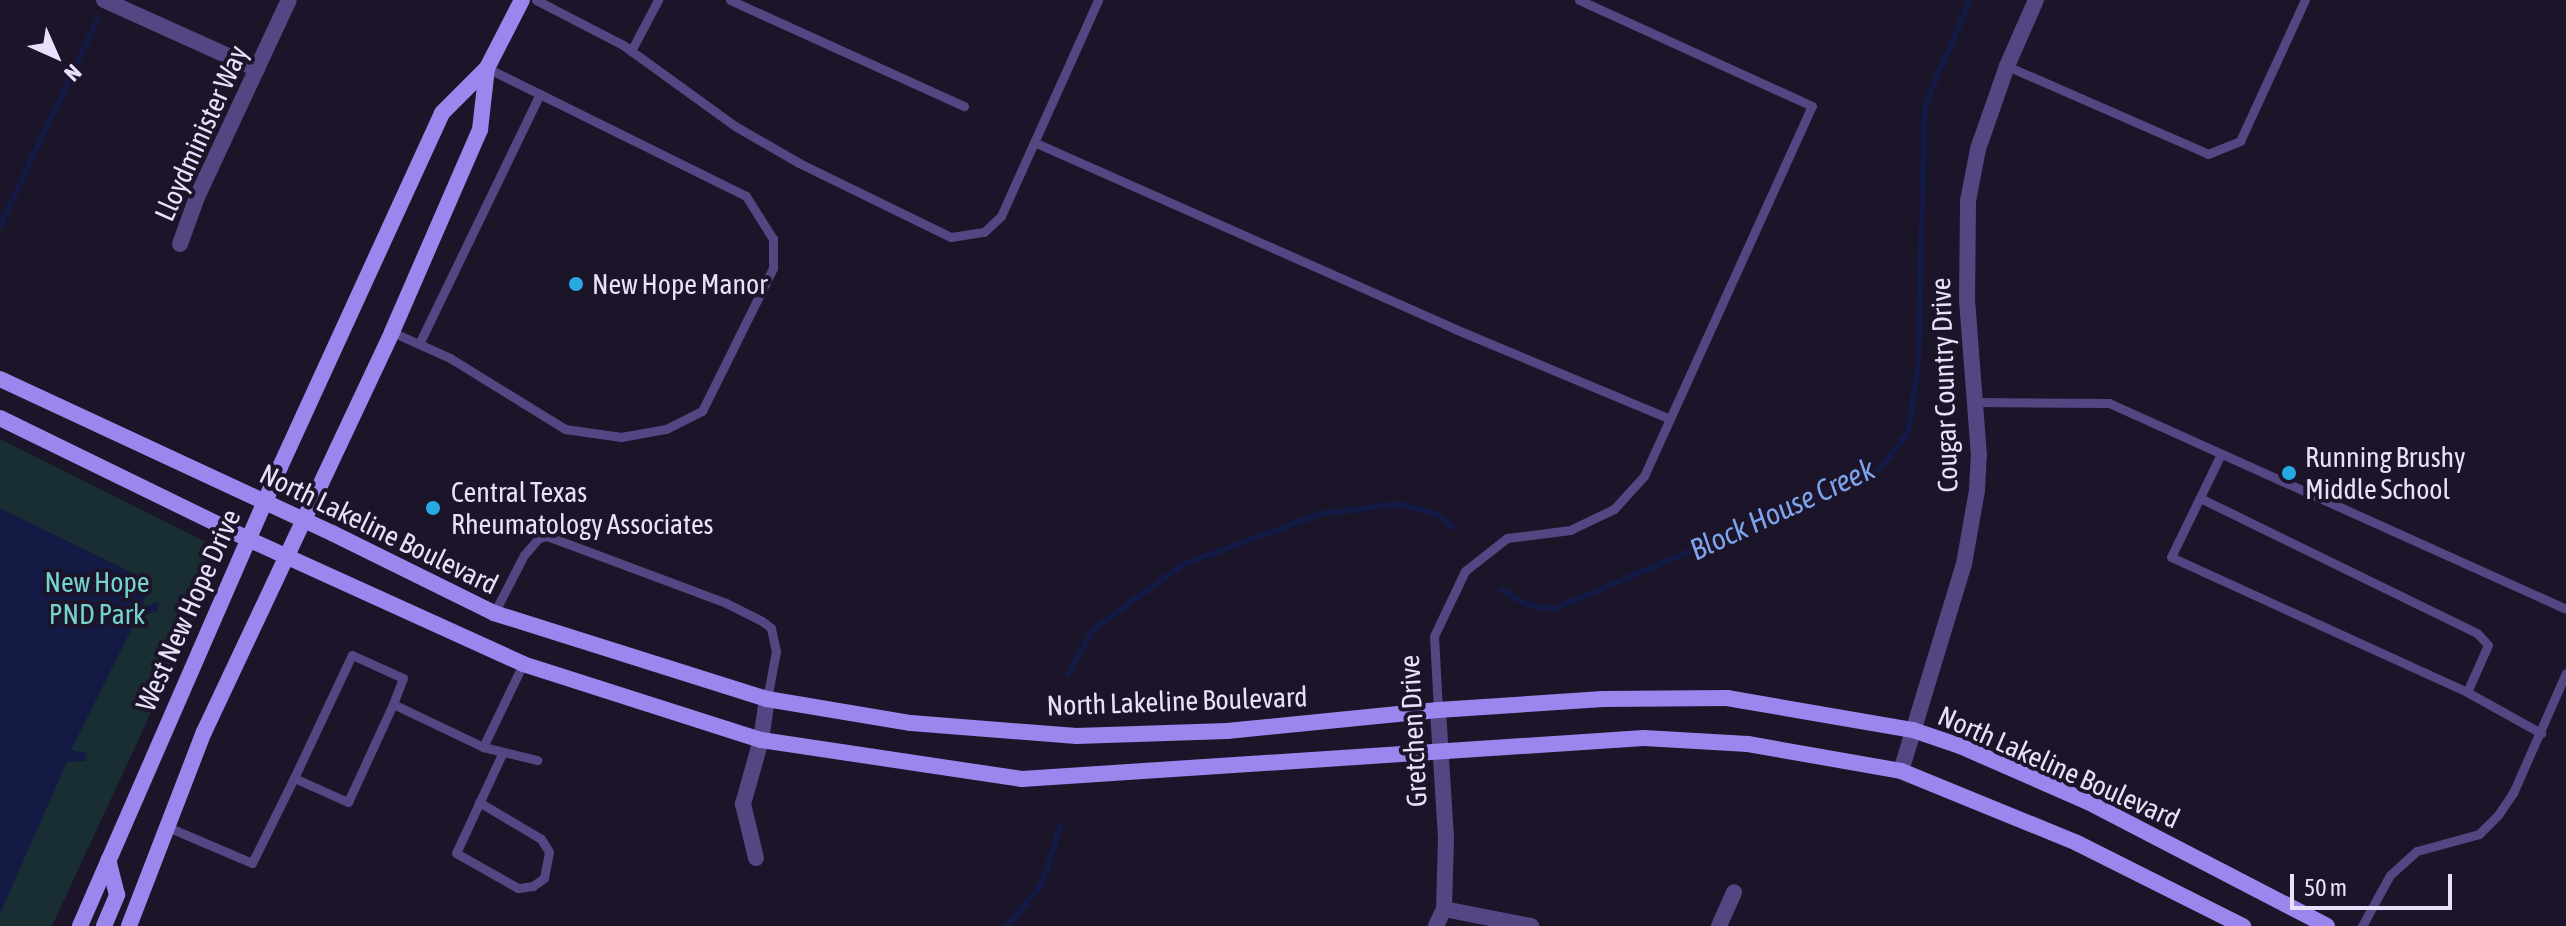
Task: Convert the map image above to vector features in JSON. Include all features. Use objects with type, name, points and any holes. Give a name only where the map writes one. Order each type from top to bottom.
[{"type":"main road","name":"West New Hope Drive","points":[[80,926],[264,502],[442,113],[487,68],[522,0]]},
{"type":"main road","name":"West New Hope Drive","points":[[129,926],[170,828],[204,732],[392,332],[480,130],[487,68]]},
{"type":"main road","name":"North Lakeline Boulevard","points":[[0,379],[494,613],[767,699],[911,723],[1076,736],[1227,731],[1438,710],[1603,699],[1727,698],[1913,730],[1960,746],[2088,802],[2327,926]]},
{"type":"main road","points":[[0,418],[248,539],[523,664],[761,740],[1022,779],[1644,738],[1748,744],[1901,771],[2077,843],[2243,926]]},
{"type":"main road","points":[[104,926],[117,895],[108,860]]},
{"type":"street","points":[[104,0],[257,69]]},
{"type":"street","name":"Lloydminister Way","points":[[180,244],[197,197],[289,0]]},
{"type":"street","name":"Cougar Country Drive","points":[[1901,771],[1972,527],[1979,456],[1967,301],[1968,201],[1978,149],[2007,66],[2036,0]]},
{"type":"street","points":[[756,858],[743,804],[761,740],[767,699]]},
{"type":"street","name":"Gretchen Drive","points":[[1436,926],[1444,909],[1446,838],[1438,710]]},
{"type":"street","points":[[1719,926],[1734,892]]},
{"type":"street","points":[[1444,909],[1531,926]]},
{"type":"lane","points":[[536,0],[631,51],[735,126],[799,163],[951,237],[984,232],[1001,216],[1098,0]]},
{"type":"lane","points":[[631,51],[658,0]]},
{"type":"lane","points":[[730,0],[964,106]]},
{"type":"lane","name":"Gretchen Drive","points":[[1438,710],[1434,636],[1465,571],[1507,538],[1570,530],[1614,509],[1644,476],[1812,106],[1579,0]]},
{"type":"lane","points":[[2007,66],[2208,154],[2240,141],[2305,0]]},
{"type":"lane","points":[[392,332],[450,358],[565,429],[621,437],[666,429],[702,411],[773,268],[773,239],[746,196],[487,68]]},
{"type":"lane","points":[[419,344],[540,94]]},
{"type":"lane","points":[[1036,143],[1455,329],[1668,418]]},
{"type":"lane","points":[[1975,402],[2109,403],[2566,609]]},
{"type":"lane","points":[[2221,454],[2171,557],[2467,692],[2541,733]]},
{"type":"lane","points":[[2200,498],[2477,633],[2488,645],[2467,692]]},
{"type":"lane","points":[[494,613],[524,555],[539,538],[547,536],[726,603],[762,621],[771,628],[776,651],[767,699]]},
{"type":"lane","points":[[170,828],[252,863],[352,655],[403,678],[348,802],[294,778]]},
{"type":"lane","points":[[483,747],[523,664]]},
{"type":"lane","points":[[2362,926],[2390,875],[2417,851],[2479,834],[2498,815],[2513,793],[2566,673]]},
{"type":"lane","points":[[393,704],[483,747],[537,760]]},
{"type":"lane","points":[[479,802],[541,839],[549,852],[544,878],[533,886],[518,888],[456,853],[479,802],[502,754]]},
{"type":"green space","name":"New Hope PND Park","points":[[0,439],[208,543],[216,549],[219,566],[52,926],[0,926]]},
{"type":"water","points":[[0,508],[143,578],[147,592],[142,607],[159,602],[158,611],[143,615],[133,626],[71,750],[88,753],[85,761],[67,762],[0,914]]},
{"type":"waterway","name":"Block House Creek","points":[[1502,590],[1528,605],[1554,609],[1877,472],[1908,433],[1918,368],[1925,105],[1970,0]]},
{"type":"waterway","points":[[0,226],[97,21]]},
{"type":"waterway","name":"Block House Creek","points":[[1068,675],[1093,630],[1184,564],[1320,514],[1398,504],[1437,514],[1453,527]]},
{"type":"waterway","name":"Block House Creek","points":[[1007,926],[1042,884],[1060,827]]},
{"type":"place","name":"New Hope Manor","points":[[576,284]]},
{"type":"place","name":"Running Brushy Middle School","points":[[2289,473]]},
{"type":"place","name":"Central Texas Rheumatology Associates","points":[[433,508]]}]
